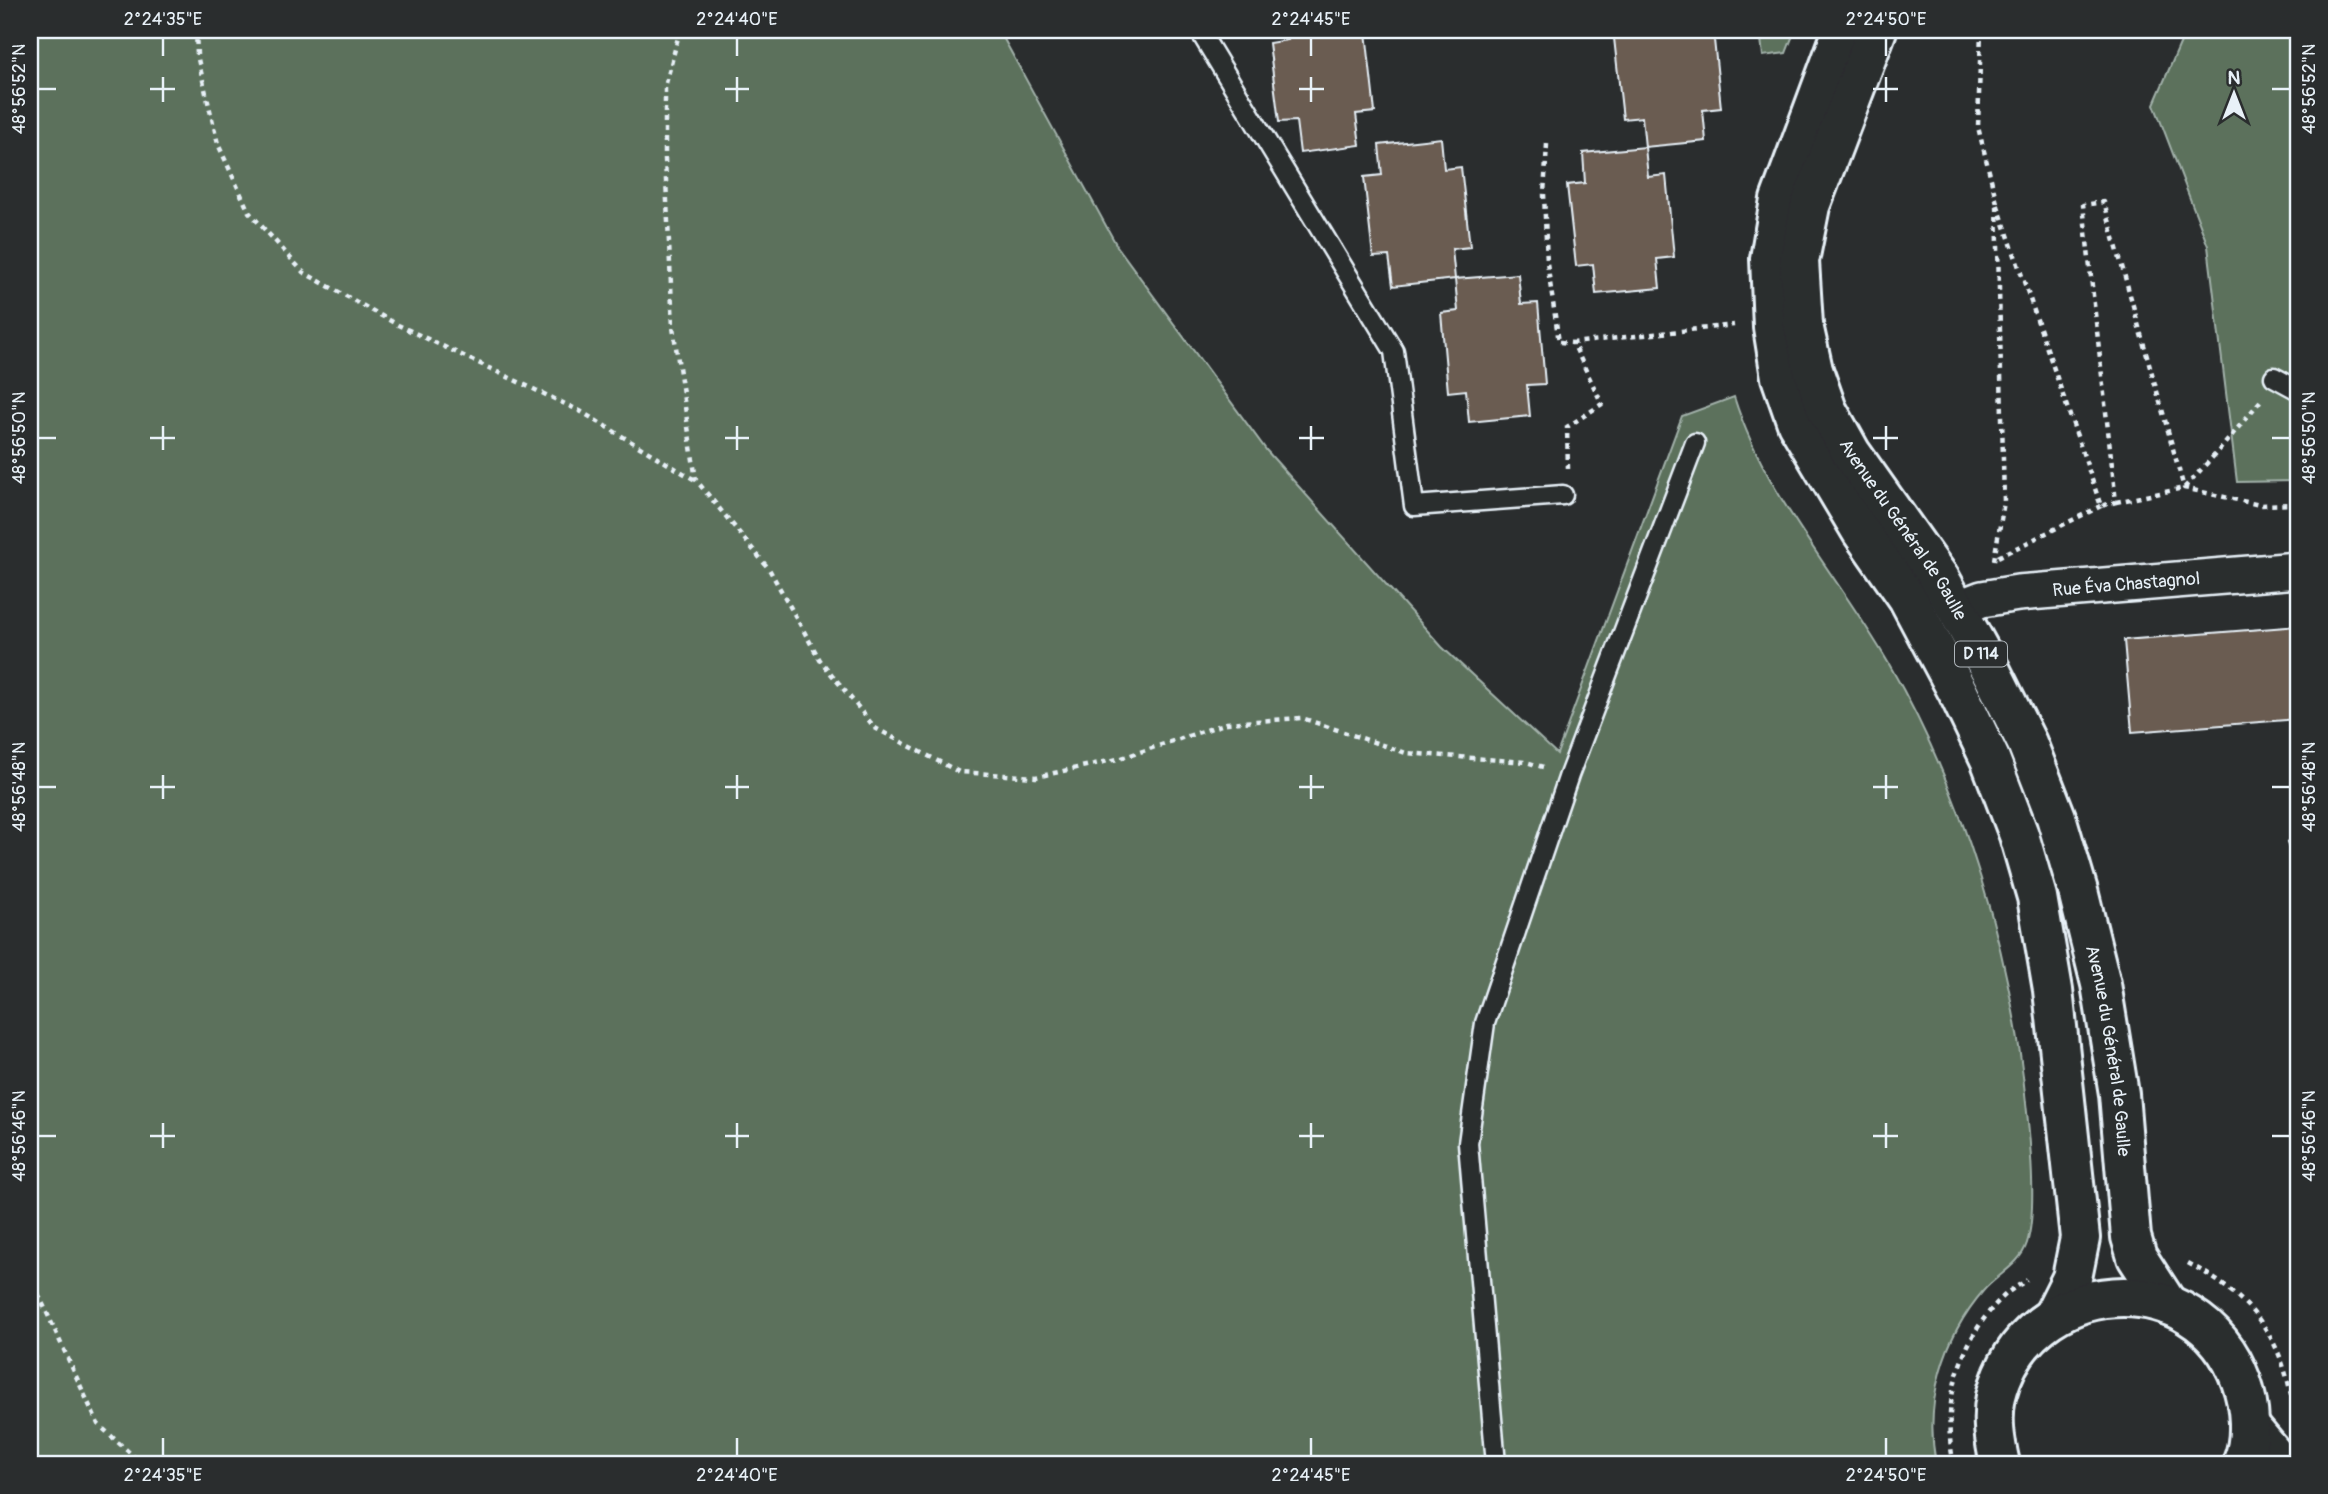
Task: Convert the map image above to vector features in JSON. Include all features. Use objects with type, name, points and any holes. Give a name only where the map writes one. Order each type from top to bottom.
[{"type":"main road","name":"Avenue du Général de Gaulle","points":[[1843,30],[1780,200],[1769,259],[1773,327],[1779,365],[1797,423],[1862,532],[1908,598],[1958,692],[1990,759],[2019,835],[2037,897],[2055,1004],[2080,1238],[2072,1278],[2053,1316]]},
{"type":"main road","name":"Avenue du Général de Gaulle","points":[[1877,30],[1810,206],[1799,261],[1803,325],[1813,370],[1827,410],[1851,453],[1940,579],[1969,604],[1992,673],[2027,743],[2056,817],[2101,984],[2119,1094],[2131,1237],[2137,1257],[2168,1305]]},
{"type":"main road","points":[[2000,1464],[1993,1431],[1996,1398],[2007,1366],[2026,1337],[2053,1316],[2080,1303],[2109,1296],[2139,1297],[2168,1305],[2195,1320],[2218,1340],[2235,1366],[2246,1395],[2249,1426],[2242,1464]]},
{"type":"main road","points":[[2249,1426],[2281,1464]]},
{"type":"street","name":"Rue Éva Chastagnol","points":[[1969,604],[2031,592],[2298,570]]},
{"type":"lane","points":[[1199,30],[1394,351],[1414,506],[1563,495]]},
{"type":"lane","points":[[2274,377],[2298,390]]},
{"type":"lane","points":[[1496,1464],[1468,1143],[1485,1023],[1569,775],[1695,443]]},
{"type":"path","points":[[196,30],[197,55],[218,144],[249,212],[303,272],[398,325],[580,411],[696,480],[769,569],[820,660],[875,728],[959,772],[1036,777],[1122,758],[1227,723],[1302,718],[1406,753],[1526,762],[1569,775]]},
{"type":"path","points":[[680,30],[665,87],[665,159],[673,327],[696,480]]},
{"type":"path","points":[[1981,30],[1978,127],[1997,203],[2101,506]]},
{"type":"path","points":[[1547,144],[1544,194],[1547,263],[1559,342],[1573,343],[1740,324]]},
{"type":"path","points":[[2116,502],[2082,205],[2104,202],[2184,488]]},
{"type":"path","points":[[1969,604],[1994,559],[2004,502],[1997,203]]},
{"type":"path","points":[[1563,495],[1569,490],[1567,427],[1602,404],[1573,343]]},
{"type":"path","points":[[2184,488],[2269,390],[2274,377]]},
{"type":"path","points":[[1994,559],[2101,506],[2184,488],[2260,505],[2298,504]]},
{"type":"path","points":[[1954,1464],[1949,1421],[1954,1386],[1965,1352],[1985,1319],[2005,1294],[2032,1275]]},
{"type":"path","points":[[30,1276],[98,1424],[142,1464]]},
{"type":"green space","points":[[30,30],[999,30],[1117,246],[1267,451],[1442,647],[1557,754],[1682,416],[1734,397],[1747,433],[1783,502],[1869,631],[1916,715],[1962,821],[1996,933],[2009,990],[2019,1046],[2029,1135],[2032,1174],[2030,1229],[2024,1251],[1984,1290],[1970,1308],[1948,1350],[1935,1395],[1933,1441],[1936,1464],[30,1464]]},
{"type":"green space","points":[[1760,30],[1795,30],[1786,53],[1763,56]]},
{"type":"green space","points":[[2186,30],[2298,30],[2298,481],[2237,482],[2208,246],[2154,104]]},
{"type":"building","points":[[1286,30],[1350,30],[1350,34],[1366,32],[1375,112],[1356,114],[1360,145],[1300,153],[1296,121],[1279,122],[1269,43],[1288,40]]},
{"type":"building","points":[[1632,30],[1713,30],[1721,108],[1703,110],[1706,141],[1645,147],[1642,117],[1623,119],[1614,38],[1633,36]]},
{"type":"building","points":[[1441,138],[1444,169],[1461,167],[1470,247],[1452,249],[1455,279],[1393,286],[1389,256],[1373,257],[1364,177],[1382,175],[1379,145]]},
{"type":"building","points":[[1645,147],[1648,177],[1666,175],[1674,257],[1657,259],[1660,288],[1596,294],[1593,264],[1576,266],[1567,185],[1585,183],[1583,153]]},
{"type":"building","points":[[1518,274],[1521,304],[1538,303],[1545,384],[1527,385],[1530,416],[1469,422],[1466,390],[1448,392],[1441,313],[1458,311],[1455,279]]},
{"type":"building","points":[[2298,626],[2298,719],[2132,732],[2124,640]]},
{"type":"building","points":[[2298,837],[2298,871],[2287,842]]}]
